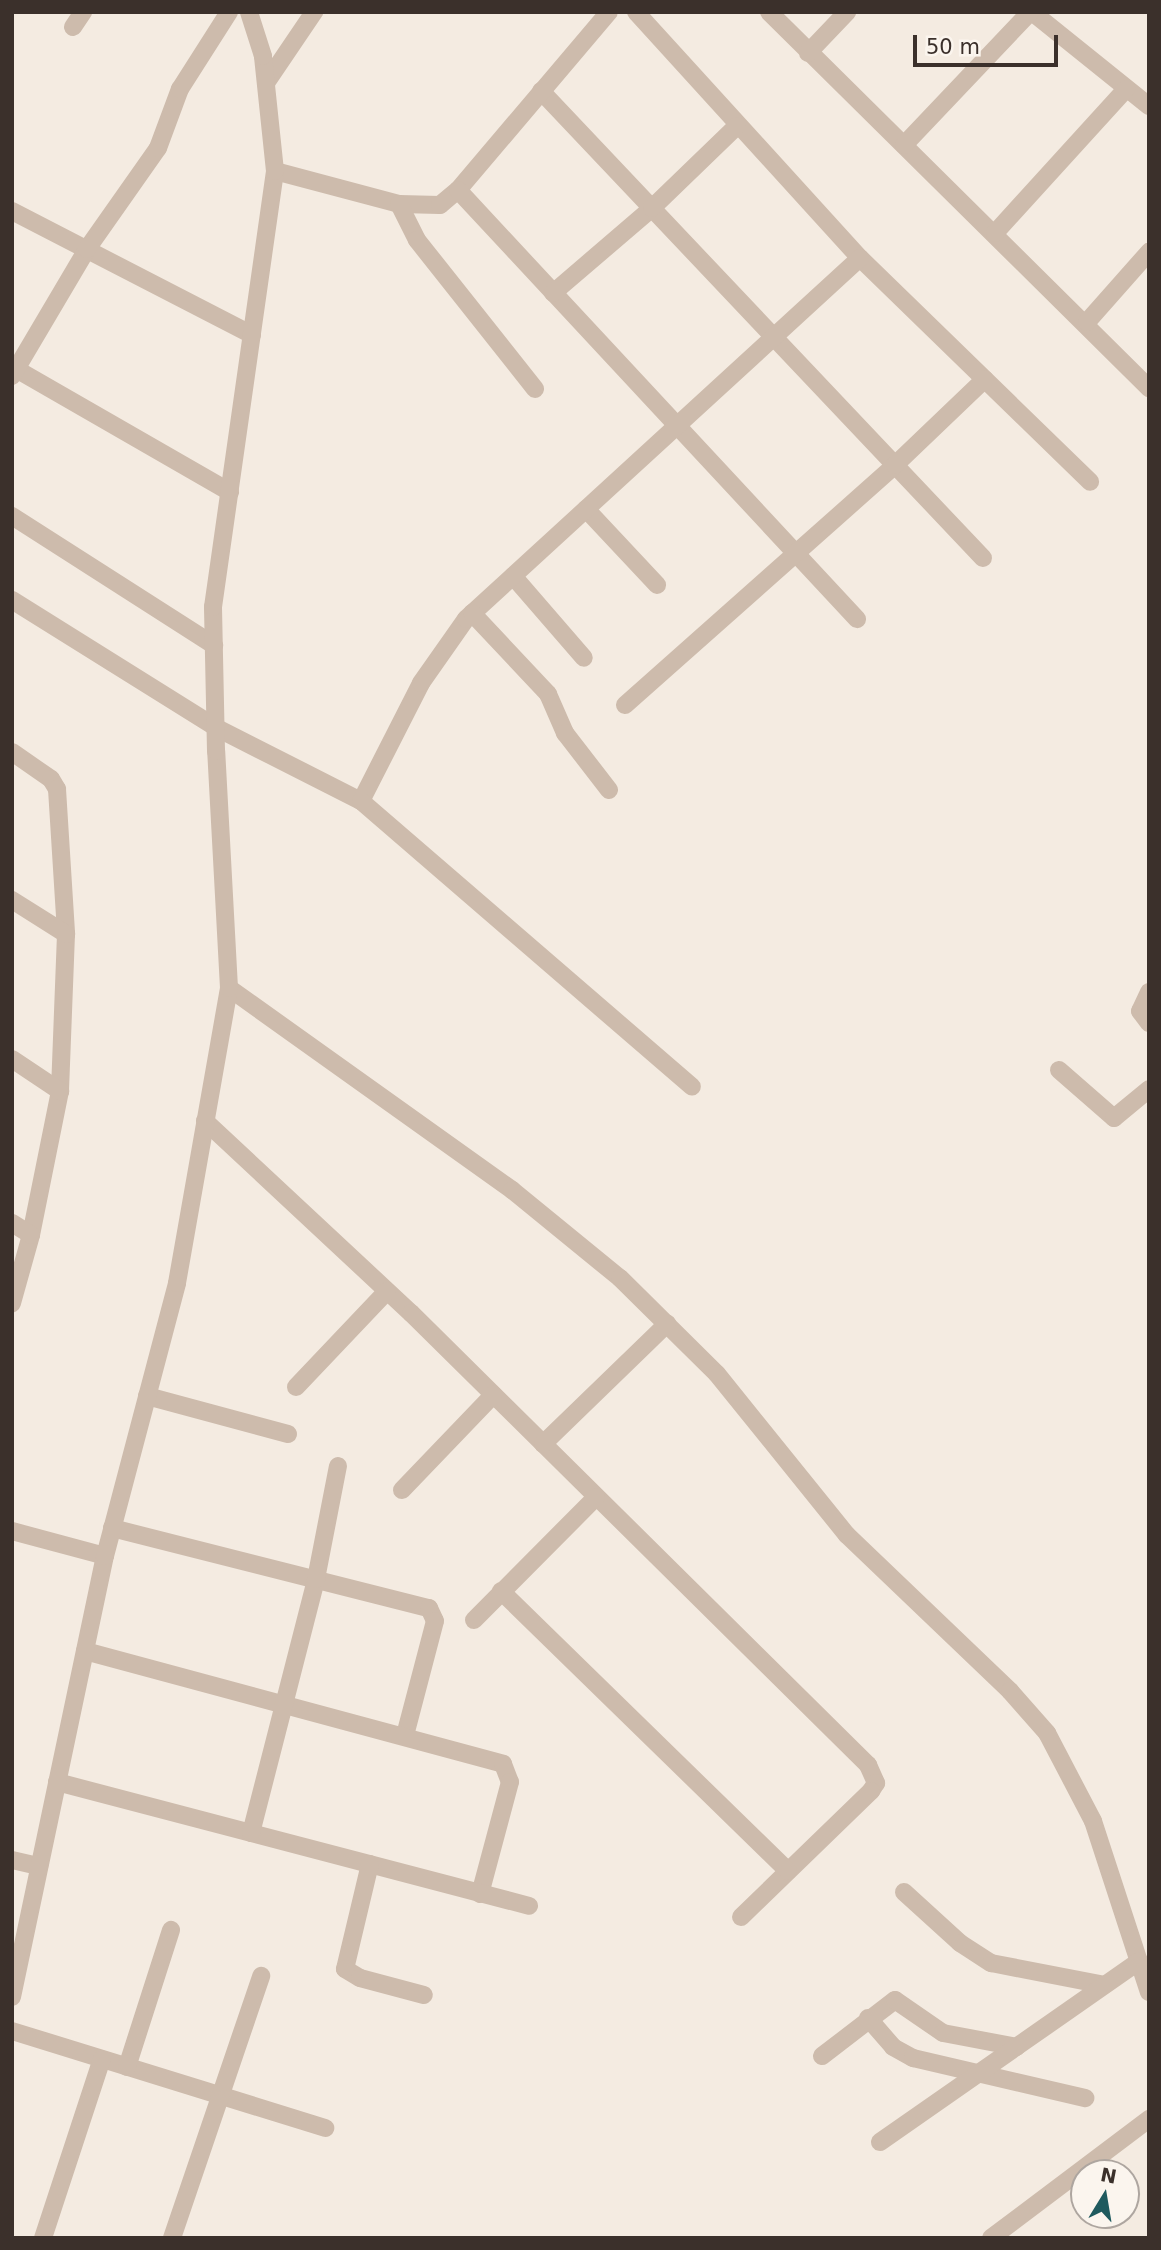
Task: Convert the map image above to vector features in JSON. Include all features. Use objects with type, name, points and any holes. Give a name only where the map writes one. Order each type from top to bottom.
[{"type":"street","points":[[229,12],[180,89],[158,148],[87,249],[14,372],[230,492]]},
{"type":"street","points":[[12,1997],[105,1556],[177,1283],[229,988],[215,727],[213,607],[275,171],[266,83],[249,12]]},
{"type":"street","points":[[266,83],[314,12]]},
{"type":"street","points":[[275,171],[399,204],[440,205],[458,190],[609,12]]},
{"type":"street","points":[[636,12],[860,258],[1090,482]]},
{"type":"street","points":[[769,12],[808,53],[1087,322],[1149,387]]},
{"type":"street","points":[[808,53],[847,12]]},
{"type":"street","points":[[904,145],[1031,12],[1149,106]]},
{"type":"street","points":[[995,233],[1126,89]]},
{"type":"street","points":[[541,91],[983,558]]},
{"type":"street","points":[[553,293],[652,208],[737,126]]},
{"type":"street","points":[[458,190],[857,619]]},
{"type":"street","points":[[399,204],[417,240],[535,389]]},
{"type":"street","points":[[12,211],[252,334]]},
{"type":"street","points":[[1087,322],[1149,252]]},
{"type":"street","points":[[361,800],[421,683],[444,646],[472,613],[860,258]]},
{"type":"street","points":[[625,705],[895,465],[985,379]]},
{"type":"street","points":[[586,509],[657,585]]},
{"type":"street","points":[[12,516],[214,645]]},
{"type":"street","points":[[513,576],[584,658]]},
{"type":"street","points":[[12,600],[215,727],[361,800],[692,1087]]},
{"type":"street","points":[[472,613],[548,694],[565,733],[609,790]]},
{"type":"street","points":[[12,752],[51,779],[57,789],[66,934],[60,1091],[31,1235],[12,1303]]},
{"type":"street","points":[[12,900],[66,934]]},
{"type":"street","points":[[229,988],[512,1190],[621,1278],[718,1374],[848,1535],[1010,1690],[1047,1733],[1093,1821],[1149,1992]]},
{"type":"street","points":[[1149,992],[1140,1011],[1149,1023]]},
{"type":"street","points":[[12,1059],[60,1091]]},
{"type":"street","points":[[1059,1070],[1114,1118],[1149,1089]]},
{"type":"street","points":[[205,1121],[387,1291],[874,1774],[876,1783],[871,1791],[741,1917]]},
{"type":"street","points":[[12,1223],[31,1235]]},
{"type":"street","points":[[296,1387],[387,1291]]},
{"type":"street","points":[[543,1444],[667,1324]]},
{"type":"street","points":[[401,1490],[493,1395]]},
{"type":"street","points":[[147,1396],[288,1434]]},
{"type":"street","points":[[251,1833],[316,1579],[338,1466]]},
{"type":"street","points":[[474,1620],[596,1497]]},
{"type":"street","points":[[112,1528],[421,1605],[433,1612],[435,1621],[405,1735]]},
{"type":"street","points":[[12,1531],[105,1556]]},
{"type":"street","points":[[501,1591],[788,1871]]},
{"type":"street","points":[[85,1651],[494,1760],[509,1771],[510,1782],[480,1894]]},
{"type":"street","points":[[57,1782],[528,1906]]},
{"type":"street","points":[[12,1860],[39,1866]]},
{"type":"street","points":[[370,1864],[345,1969],[360,1978],[424,1995]]},
{"type":"street","points":[[905,1892],[960,1943],[991,1963],[1104,1986]]},
{"type":"street","points":[[127,2067],[171,1930]]},
{"type":"street","points":[[880,2142],[1139,1961]]},
{"type":"street","points":[[172,2238],[261,1976]]},
{"type":"street","points":[[822,2056],[868,2018],[895,2000],[943,2033],[1017,2047]]},
{"type":"street","points":[[868,2018],[903,2054],[1085,2098]]},
{"type":"street","points":[[12,2031],[325,2129]]},
{"type":"street","points":[[43,2238],[102,2059]]},
{"type":"street","points":[[990,2238],[1149,2119]]}]
